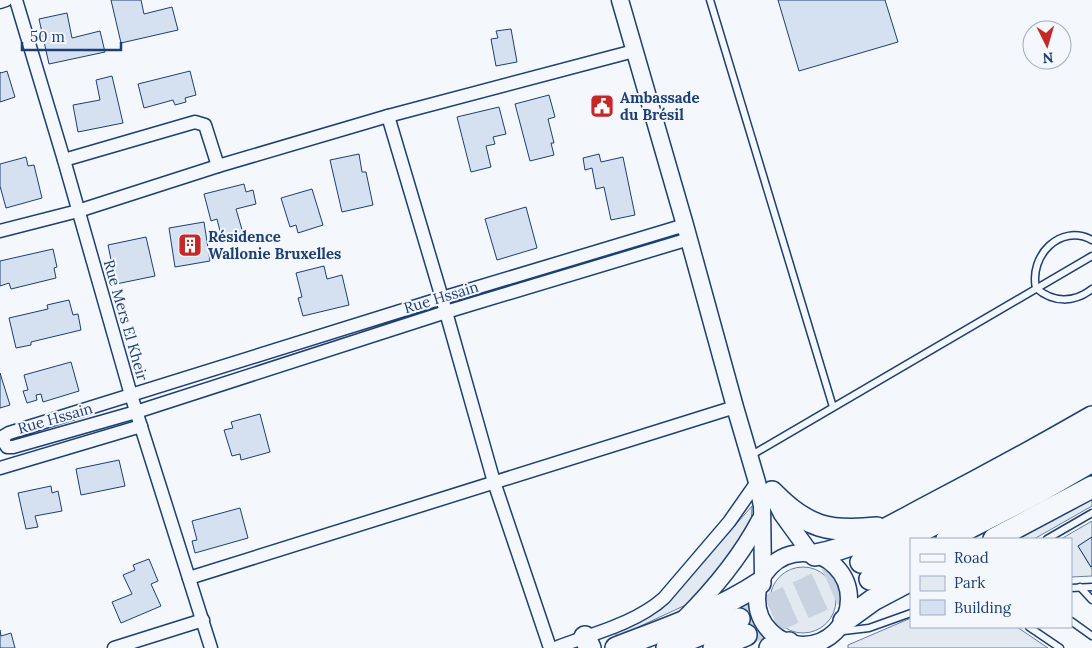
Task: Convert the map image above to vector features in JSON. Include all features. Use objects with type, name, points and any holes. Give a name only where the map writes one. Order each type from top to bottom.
[{"type":"highway","points":[[813,555],[834,552],[848,547],[1018,460],[1092,416]]},
{"type":"highway","points":[[921,538],[1092,439]]},
{"type":"highway","points":[[950,538],[1038,493],[1092,461]]},
{"type":"highway","points":[[765,487],[786,506],[819,526],[843,530],[890,526]]},
{"type":"highway","points":[[996,538],[1092,487]]},
{"type":"highway","points":[[910,544],[866,570],[910,558]]},
{"type":"highway","points":[[616,648],[680,624],[739,597],[762,580]]},
{"type":"highway","points":[[837,634],[872,600],[910,581]]},
{"type":"highway","points":[[667,648],[743,627],[714,648]]},
{"type":"street","points":[[0,2],[6,0]]},
{"type":"street","name":"Rue Mers El Kheir","points":[[16,0],[136,412],[211,648]]},
{"type":"street","points":[[620,0],[688,232],[750,456],[765,487],[782,514],[813,555]]},
{"type":"street","points":[[0,232],[388,116],[634,51]]},
{"type":"street","points":[[388,116],[494,482],[550,648]]},
{"type":"street","points":[[64,160],[195,122],[205,125],[218,166]]},
{"type":"street","name":"Rue Hssain","points":[[688,232],[136,412],[13,447],[7,447],[4,442],[4,436],[9,433],[442,298],[688,232]]},
{"type":"street","points":[[189,578],[735,407]]},
{"type":"street","points":[[0,468],[141,426]]},
{"type":"street","points":[[762,580],[778,561],[789,556],[800,554],[813,555],[826,560],[842,576],[847,586],[849,598],[848,610],[837,634],[818,643],[790,646],[768,629],[762,619],[757,595],[762,580],[761,518],[765,487]]},
{"type":"street","points":[[555,648],[587,642],[653,608],[664,598],[729,522],[765,487]]},
{"type":"street","points":[[680,624],[717,585],[752,536],[761,518]]},
{"type":"street","points":[[114,648],[203,620]]},
{"type":"lane","points":[[710,0],[833,407]]},
{"type":"lane","points":[[1092,240],[1080,236],[1071,236],[1049,245],[1041,254],[1034,276],[1036,288],[1048,296],[1064,300],[1078,297],[1092,289]]},
{"type":"lane","points":[[750,456],[1092,256]]},
{"type":"lane","points":[[1049,538],[1092,513]]},
{"type":"lane","points":[[1072,588],[1092,587]]},
{"type":"lane","points":[[1080,588],[1092,600]]},
{"type":"lane","points":[[837,634],[869,628],[910,613]]},
{"type":"lane","points":[[1072,623],[1092,636]]},
{"type":"lane","points":[[1030,628],[1060,648]]},
{"type":"green space","points":[[1092,498],[1092,506],[1036,538],[1020,538]]},
{"type":"green space","points":[[752,506],[751,529],[712,585],[690,603],[617,637],[615,632],[662,609]]},
{"type":"green space","points":[[1092,521],[1092,537],[1078,546],[1092,569],[1092,576],[1072,577],[1072,538],[1063,538]]},
{"type":"green space","points":[[803,567],[815,570],[826,577],[833,588],[836,600],[833,612],[826,623],[815,630],[803,633],[791,630],[780,623],[773,612],[770,600],[773,588],[780,577],[791,570]]},
{"type":"green space","points":[[910,618],[910,628],[1018,628],[1048,648],[848,648],[848,645]]},
{"type":"building","points":[[111,0],[141,0],[144,14],[172,7],[178,30],[121,43]]},
{"type":"building","points":[[778,0],[885,0],[898,42],[799,71]]},
{"type":"building","points":[[67,13],[72,38],[100,31],[105,52],[49,64],[39,19]]},
{"type":"building","points":[[511,29],[517,62],[496,66],[491,39],[498,38],[496,31]]},
{"type":"building","points":[[7,71],[15,97],[0,102],[0,72]]},
{"type":"building","points":[[190,71],[196,95],[185,98],[186,102],[175,105],[173,100],[144,108],[138,84]]},
{"type":"building","points":[[112,76],[123,123],[78,132],[73,105],[100,100],[96,80]]},
{"type":"building","points":[[549,95],[555,117],[548,119],[554,143],[551,143],[554,155],[530,161],[515,104]]},
{"type":"building","points":[[499,107],[506,134],[493,137],[495,144],[486,146],[491,167],[471,172],[457,117]]},
{"type":"building","points":[[359,154],[362,172],[366,172],[373,205],[342,212],[330,160]]},
{"type":"building","points":[[599,154],[601,162],[623,157],[635,215],[611,220],[604,187],[596,189],[592,168],[585,170],[583,158]]},
{"type":"building","points":[[26,157],[28,166],[34,165],[42,198],[6,208],[0,186],[0,164]]},
{"type":"building","points":[[244,184],[246,192],[253,190],[256,204],[236,209],[243,233],[222,239],[217,219],[211,221],[204,194]]},
{"type":"building","points":[[312,189],[323,225],[298,233],[296,225],[290,227],[281,198]]},
{"type":"building","points":[[526,207],[537,248],[497,260],[485,219]]},
{"type":"building","name":"Résidence Wallonie Bruxelles","points":[[204,222],[210,261],[175,267],[169,228]]},
{"type":"building","points":[[146,237],[155,276],[116,284],[108,245]]},
{"type":"building","points":[[53,249],[57,267],[54,268],[56,278],[11,289],[9,283],[0,286],[0,261]]},
{"type":"building","points":[[324,266],[327,279],[342,275],[349,305],[303,316],[298,298],[302,297],[296,273]]},
{"type":"building","points":[[69,300],[73,315],[78,314],[81,330],[31,342],[31,345],[16,348],[9,318],[48,309],[47,305]]},
{"type":"building","points":[[71,362],[79,391],[43,402],[41,394],[36,395],[37,400],[27,403],[23,391],[28,390],[24,375]]},
{"type":"building","points":[[0,373],[10,405],[0,408]]},
{"type":"building","points":[[260,414],[270,452],[241,460],[240,454],[232,456],[224,430],[233,428],[231,422]]},
{"type":"building","points":[[119,460],[125,486],[81,495],[76,469]]},
{"type":"building","points":[[51,486],[52,493],[58,491],[62,511],[35,516],[38,527],[26,529],[18,493]]},
{"type":"building","points":[[240,508],[248,538],[195,553],[192,541],[197,540],[192,521]]},
{"type":"building","points":[[1092,537],[1092,566],[1091,567],[1078,546]]},
{"type":"building","points":[[149,559],[158,581],[151,584],[161,606],[121,623],[112,602],[132,594],[123,575],[135,570],[133,565]]},
{"type":"building","points":[[0,630],[1,636],[11,633],[15,648],[0,648]]},
{"type":"tunnel","points":[[739,619],[861,562]]},
{"type":"tunnel","points":[[746,635],[870,579]]},
{"type":"place","name":"Ambassade du Brésil","points":[[602,106]]},
{"type":"place","name":"Résidence Wallonie Bruxelles","points":[[190,245]]}]
